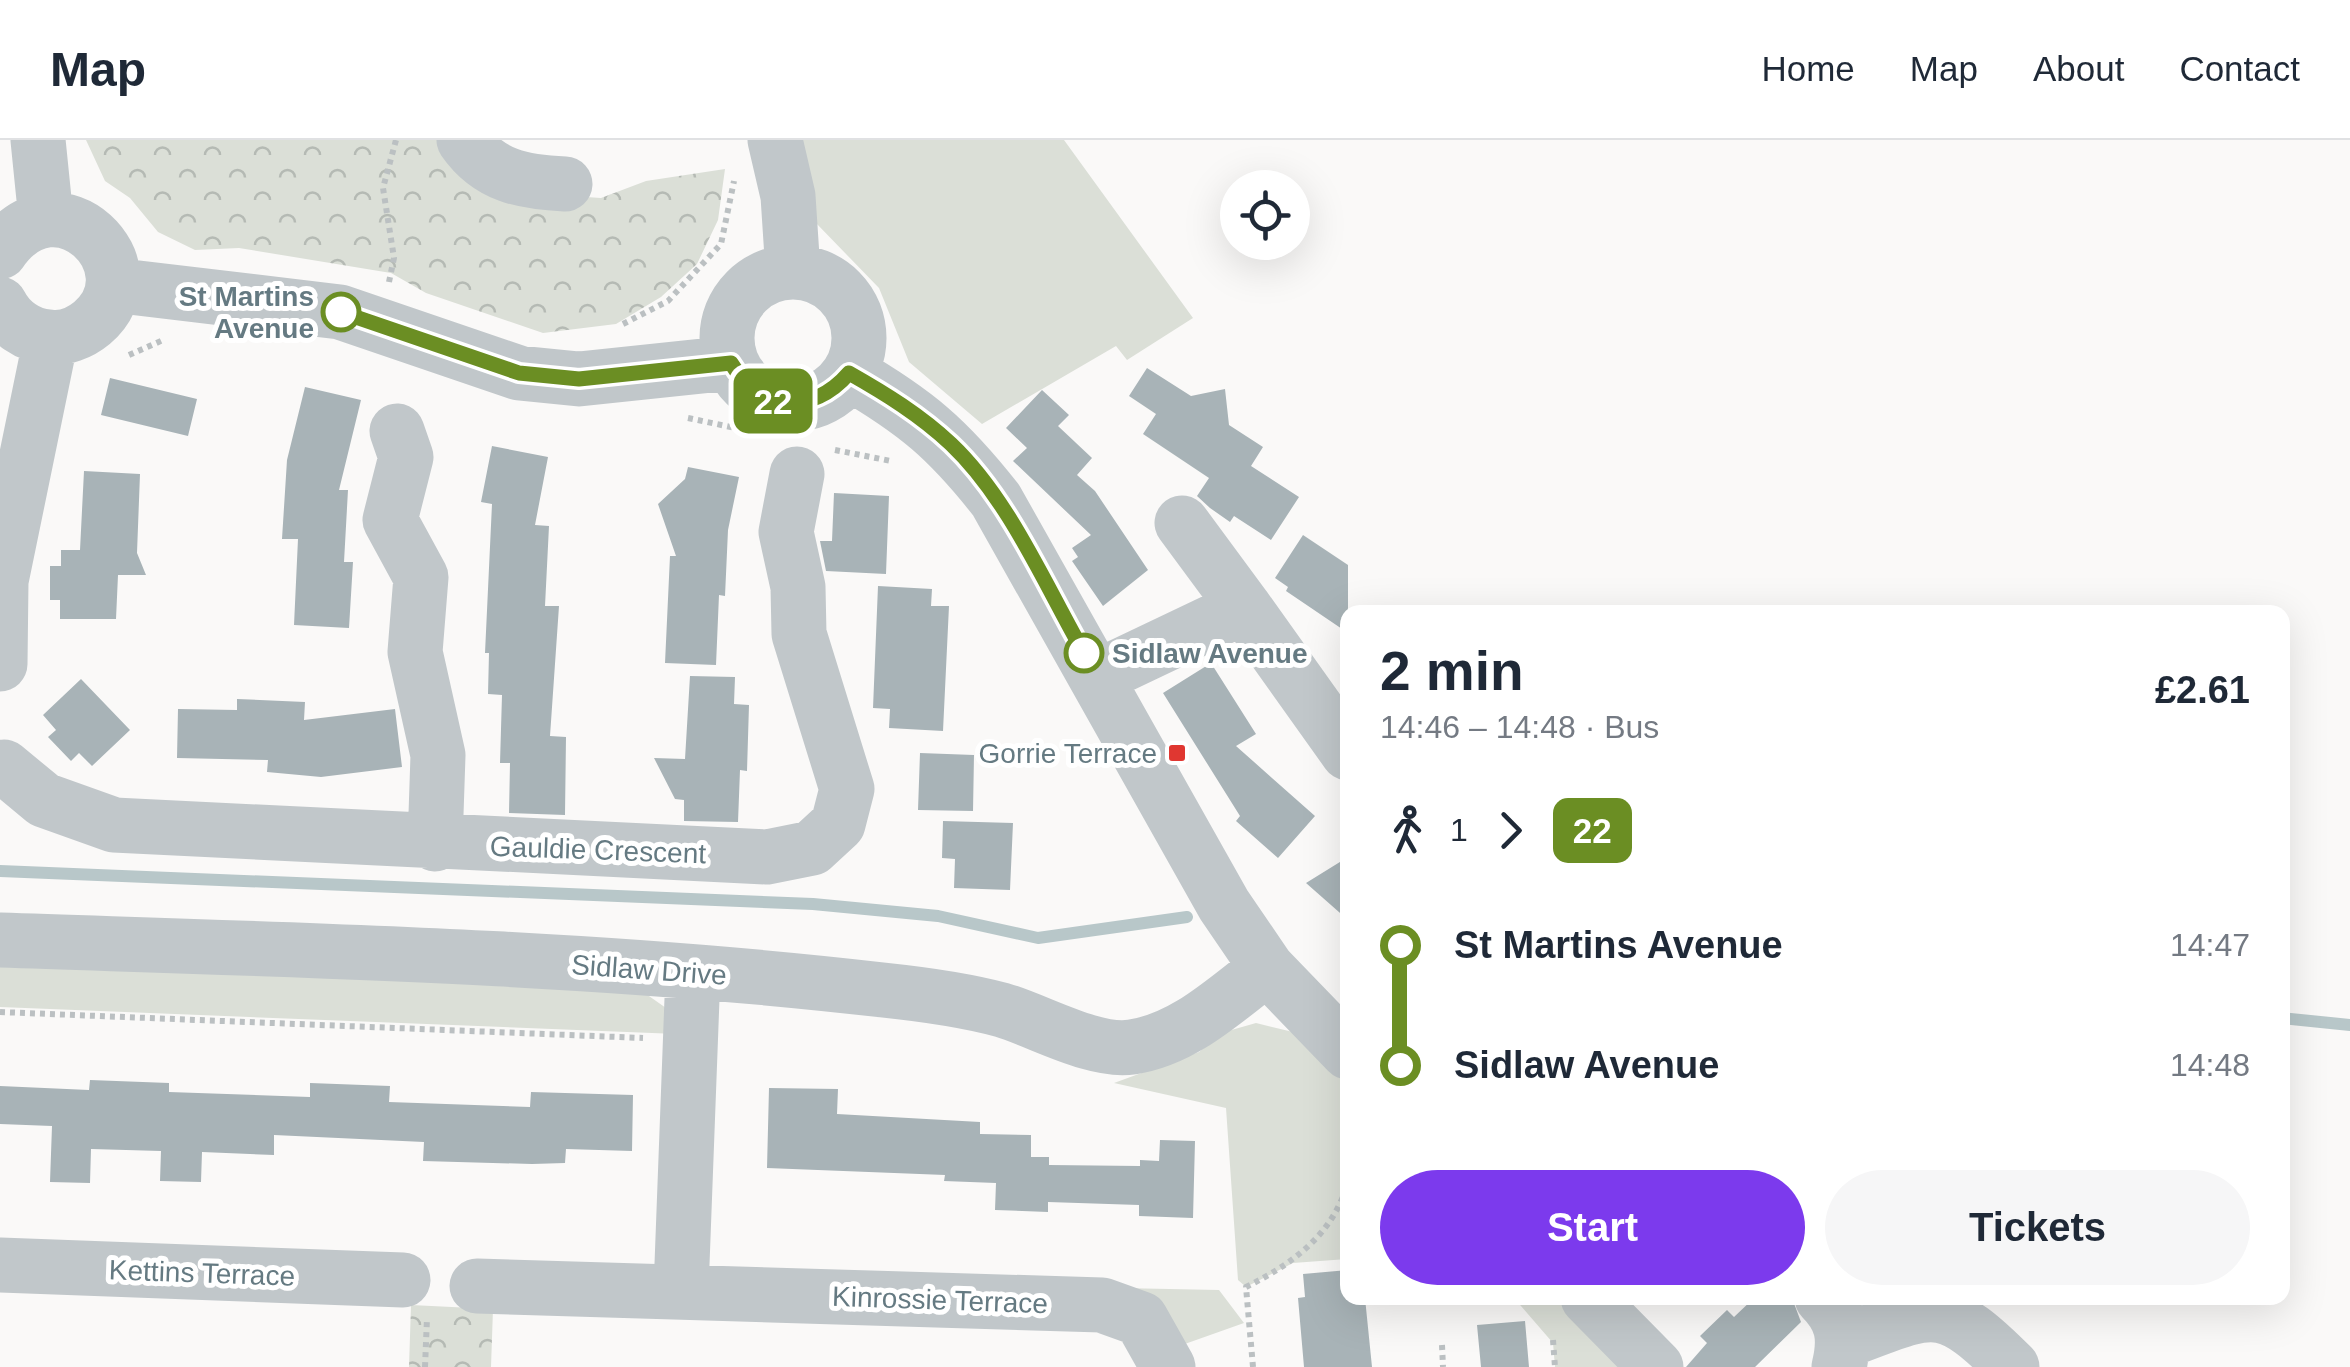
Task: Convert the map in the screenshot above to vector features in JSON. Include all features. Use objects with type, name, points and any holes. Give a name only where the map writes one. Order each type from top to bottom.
[{"type":"street","points":[[38,140],[46,219]]},
{"type":"street","points":[[469,148],[493,170],[530,182],[565,184]]},
{"type":"street","points":[[755,156],[788,196],[793,272]]},
{"type":"street","points":[[0,252],[27,225],[46,219],[68,220],[88,230],[102,244],[112,264],[113,285],[99,318],[85,329],[51,338],[15,324],[0,304]]},
{"type":"street","points":[[793,272],[816,276],[836,288],[851,306],[858,340],[849,373],[835,390],[797,404],[757,394],[731,363],[727,331],[738,301],[752,285],[793,272]]},
{"type":"street","points":[[113,285],[340,312],[387,296],[519,373],[579,379],[731,363]]},
{"type":"street","points":[[0,664],[1,581],[51,338]]},
{"type":"street","points":[[849,373],[910,408],[954,447],[996,500],[1224,905],[1267,968],[1340,1044]]},
{"type":"street","points":[[397,431],[406,457],[390,520],[422,576],[416,652],[438,755],[435,844]]},
{"type":"street","name":"Gauldie Crescent","points":[[1,761],[44,800],[114,825],[435,844],[767,857],[812,848],[838,824],[847,790],[799,634],[798,588],[786,532],[797,474]]},
{"type":"street","points":[[1182,523],[1340,742]]},
{"type":"street","points":[[1097,677],[1244,607]]},
{"type":"street","name":"Sidlaw Drive","points":[[0,940],[693,972],[887,990],[1000,1010],[1078,1038],[1128,1048],[1176,1035],[1267,968]]},
{"type":"street","points":[[681,1291],[693,972]]},
{"type":"street","name":"Kettins Terrace","points":[[0,1265],[404,1280]]},
{"type":"street","name":"Kinrossie Terrace","points":[[477,1286],[1102,1305],[1141,1320],[1168,1367]]},
{"type":"street","points":[[1595,1305],[1656,1367]]},
{"type":"street","points":[[1835,1335],[1918,1314],[1946,1314],[1970,1325],[2012,1367]]},
{"type":"path","points":[[387,296],[394,258],[383,188],[396,140]]},
{"type":"path","points":[[608,329],[668,301],[720,244],[755,156]]},
{"type":"path","points":[[0,1012],[690,1040]]},
{"type":"path","points":[[1254,1367],[1246,1287],[1293,1263],[1317,1240],[1340,1197]]},
{"type":"path","points":[[1553,1340],[1555,1367]]},
{"type":"path","points":[[1442,1345],[1444,1367]]},
{"type":"green space","points":[[86,140],[443,140],[528,193],[601,198],[646,181],[725,169],[718,220],[697,264],[661,297],[616,324],[543,333],[426,293],[391,273],[239,248],[195,250],[158,232],[130,198],[105,181]]},
{"type":"green space","points":[[785,140],[1064,140],[1193,318],[1127,360],[1116,346],[982,424],[909,362],[879,288],[815,222]]},
{"type":"green space","points":[[0,962],[639,989],[666,1008],[677,1034],[0,1007]]},
{"type":"green space","points":[[1256,1023],[1293,1032],[1340,1077],[1340,1260],[1293,1263],[1246,1287],[1238,1280],[1226,1108],[1114,1083],[1199,1052],[1221,1033]]},
{"type":"green space","points":[[1120,1288],[1219,1290],[1244,1323],[1182,1345]]},
{"type":"green space","points":[[411,1305],[493,1309],[491,1367],[409,1367]]},
{"type":"green space","points":[[1520,1305],[1565,1305],[1624,1367],[1555,1367],[1553,1343]]},
{"type":"building","points":[[1147,368],[1191,396],[1225,389],[1229,425],[1263,447],[1251,466],[1299,497],[1271,540],[1234,516],[1230,522],[1210,508],[1197,496],[1209,478],[1143,434],[1156,414],[1129,396]]},
{"type":"building","points":[[110,378],[197,399],[188,436],[101,415]]},
{"type":"building","points":[[305,387],[361,400],[339,490],[348,490],[344,562],[353,562],[349,628],[294,625],[298,539],[282,539],[287,460]]},
{"type":"building","points":[[1042,390],[1069,415],[1058,426],[1092,458],[1077,475],[1095,491],[1148,570],[1103,606],[1072,561],[1078,557],[1072,548],[1091,535],[1013,461],[1027,448],[1006,428]]},
{"type":"building","points":[[492,446],[548,457],[535,525],[549,526],[545,606],[559,606],[550,736],[566,737],[565,815],[509,813],[510,763],[500,763],[502,695],[488,694],[489,653],[485,653],[492,504],[481,502]]},
{"type":"building","points":[[688,467],[739,477],[728,530],[725,596],[719,595],[716,665],[665,663],[670,556],[676,556],[658,504],[685,479]]},
{"type":"building","points":[[84,471],[140,474],[137,553],[146,575],[118,575],[116,619],[60,619],[60,600],[50,600],[50,566],[61,566],[61,550],[80,550]]},
{"type":"building","points":[[834,493],[889,496],[886,574],[826,571],[820,541],[832,541]]},
{"type":"building","points":[[1303,535],[1348,565],[1348,605],[1340,605],[1340,628],[1286,591],[1288,587],[1275,578]]},
{"type":"building","points":[[878,586],[932,589],[931,606],[949,606],[943,731],[889,728],[890,709],[873,708]]},
{"type":"building","points":[[1211,663],[1256,734],[1236,746],[1315,816],[1278,858],[1236,821],[1240,816],[1163,693]]},
{"type":"building","points":[[690,676],[735,677],[734,704],[749,705],[747,771],[740,770],[738,822],[684,821],[684,800],[675,799],[654,758],[685,759]]},
{"type":"building","points":[[81,679],[130,730],[92,766],[79,753],[71,761],[48,737],[56,730],[43,715]]},
{"type":"building","points":[[237,699],[305,702],[304,720],[395,709],[402,767],[321,777],[267,772],[268,760],[177,758],[178,709],[237,710]]},
{"type":"building","points":[[920,753],[974,755],[973,811],[918,810]]},
{"type":"building","points":[[943,821],[1013,823],[1010,890],[954,888],[955,859],[942,858]]},
{"type":"building","points":[[1340,862],[1340,913],[1306,883]]},
{"type":"building","points":[[90,1080],[169,1083],[169,1092],[310,1097],[310,1083],[390,1086],[389,1102],[530,1107],[531,1092],[633,1095],[632,1151],[566,1149],[565,1163],[423,1161],[424,1142],[274,1135],[274,1155],[202,1152],[201,1182],[160,1181],[161,1151],[91,1149],[90,1183],[50,1182],[52,1126],[0,1124],[0,1086],[89,1090]]},
{"type":"building","points":[[769,1088],[838,1089],[837,1114],[980,1122],[980,1134],[1031,1135],[1031,1157],[1049,1157],[1049,1165],[1140,1166],[1140,1160],[1159,1161],[1160,1140],[1195,1141],[1193,1218],[1139,1216],[1139,1205],[1048,1202],[1048,1212],[995,1210],[996,1183],[944,1181],[945,1175],[767,1168]]},
{"type":"building","points":[[1340,1271],[1340,1305],[1366,1305],[1372,1367],[1304,1367],[1298,1298],[1305,1297],[1303,1274]]},
{"type":"building","points":[[1747,1305],[1795,1305],[1801,1322],[1755,1367],[1686,1367],[1707,1343],[1700,1336],[1727,1310],[1734,1317]]},
{"type":"building","points":[[1525,1321],[1529,1367],[1481,1367],[1477,1325]]},
{"type":"waterway","points":[[0,871],[813,904],[938,916],[1038,938],[1187,917]]},
{"type":"waterway","points":[[2290,1019],[2350,1025]]},
{"type":"bus line","name":"22","points":[[341,312],[380,322],[519,373],[579,379],[731,363],[742,381],[757,394],[776,402],[797,404],[818,400],[835,390],[849,373],[910,408],[954,447],[996,500],[1084,653]]},
{"type":"place","name":"St Martins Avenue","points":[[341,312]]},
{"type":"place","name":"Sidlaw Avenue","points":[[1084,653]]},
{"type":"place","name":"Gorrie Terrace","points":[[1177,753]]}]
